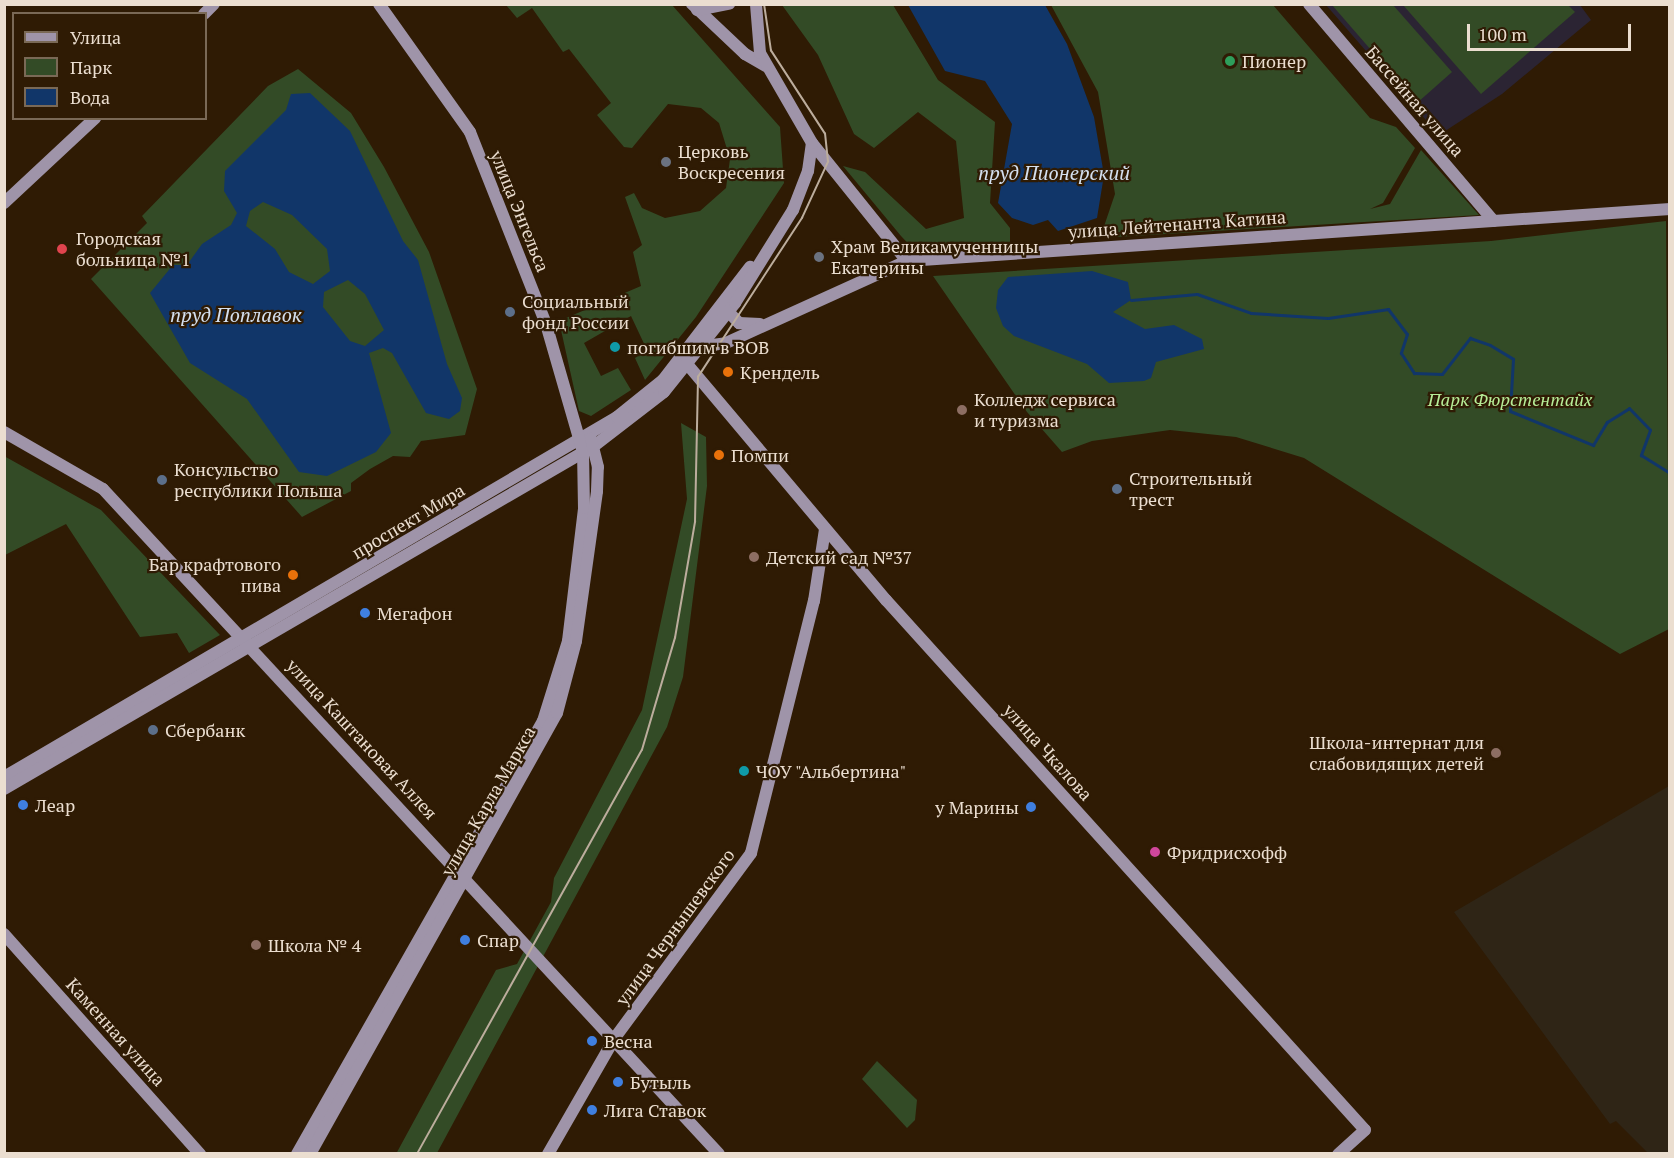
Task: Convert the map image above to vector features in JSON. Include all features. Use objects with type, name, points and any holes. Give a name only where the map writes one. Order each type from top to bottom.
[{"type":"street","name":"улица Энгельса","points":[[379,4],[470,132],[546,324],[586,443]]},
{"type":"street","points":[[695,7],[729,4]]},
{"type":"street","points":[[756,4],[766,66],[812,143],[907,261]]},
{"type":"street","name":"Бассейная улица","points":[[1308,4],[1494,221]]},
{"type":"street","points":[[695,7],[745,54],[766,66]]},
{"type":"street","points":[[4,203],[92,120]]},
{"type":"street","points":[[778,234],[808,171],[812,143]]},
{"type":"street","points":[[808,171],[835,170]]},
{"type":"street","name":"улица Лейтенанта Катина","points":[[705,346],[726,343],[907,261],[1670,209]]},
{"type":"street","name":"проспект Мира","points":[[685,362],[705,346],[778,234]]},
{"type":"street","name":"проспект Мира","points":[[4,789],[641,412],[685,362],[725,301],[778,234]]},
{"type":"street","points":[[725,301],[727,314],[748,325],[768,324]]},
{"type":"street","name":"улица Чкалова","points":[[685,362],[825,529],[1365,1130],[1338,1154]]},
{"type":"street","name":"улица Каштановая Аллея","points":[[4,432],[103,489],[462,873],[719,1154]]},
{"type":"street","name":"улица Карла Маркса","points":[[297,1154],[462,873],[544,742],[567,688],[597,491],[586,443]]},
{"type":"street","name":"улица Чернышевского","points":[[548,1154],[614,1039],[751,853],[812,613],[825,529]]},
{"type":"street","name":"проспект Мира","points":[[4,777],[248,645]]},
{"type":"street","name":"улица Карла Маркса","points":[[310,1154],[462,873]]},
{"type":"street","name":"Каменная улица","points":[[4,934],[200,1154]]},
{"type":"shaded area","points":[[1326,5],[1580,5],[1591,20],[1502,94],[1439,135]]},
{"type":"shaded area","points":[[1669,786],[1669,1153],[1648,1153],[1616,1121],[1610,1124],[1454,912]]},
{"type":"green space","points":[[506,5],[672,5],[780,127],[784,183],[696,317],[645,380],[635,358],[647,350],[631,316],[584,343],[601,376],[618,368],[631,390],[591,416],[579,411],[559,321],[641,286],[633,252],[642,245],[625,197],[634,193],[642,208],[665,218],[700,211],[726,188],[730,159],[719,123],[701,108],[668,104],[632,148],[624,147],[597,115],[611,103],[569,49],[563,52],[532,8],[517,18]]},
{"type":"green space","points":[[782,5],[893,5],[938,80],[995,122],[990,203],[1010,228],[1010,243],[918,254],[843,166],[865,172],[926,229],[964,218],[956,141],[918,112],[874,148],[854,134],[818,55]]},
{"type":"green space","points":[[1051,5],[1273,5],[1370,118],[1396,127],[1415,148],[1383,203],[1370,209],[1390,204],[1421,150],[1479,215],[1100,238],[1115,194],[1098,92]]},
{"type":"green space","points":[[1332,5],[1393,5],[1452,72],[1417,103]]},
{"type":"green space","points":[[1403,5],[1568,5],[1575,12],[1481,94]]},
{"type":"green space","name":"пруд Поплавок","points":[[298,69],[351,113],[384,167],[429,252],[477,389],[465,435],[421,441],[410,457],[393,456],[351,483],[351,491],[302,517],[91,279],[147,223],[142,216],[268,86]]},
{"type":"green space","name":"Парк Фюрстентайх","points":[[1666,221],[1669,629],[1620,654],[1304,458],[1236,437],[1170,430],[1092,441],[1062,452],[1027,412],[933,276],[1491,241]]},
{"type":"green space","points":[[681,423],[706,437],[707,486],[683,677],[667,727],[437,1153],[396,1154],[496,970],[517,964],[551,902],[554,878],[642,710],[687,499]]},
{"type":"green space","points":[[4,456],[101,510],[220,635],[189,653],[177,633],[140,637],[66,524],[5,555]]},
{"type":"green space","points":[[877,1061],[917,1100],[915,1120],[907,1128],[862,1079]]},
{"type":"water","name":"пруд Пионерский","points":[[908,5],[1045,5],[1067,44],[1094,117],[1104,175],[1097,218],[1058,231],[1048,220],[1033,225],[1012,218],[998,203],[1012,124],[985,81],[945,71]]},
{"type":"water","name":"пруд Поплавок","points":[[310,93],[350,131],[403,241],[418,260],[447,364],[462,398],[460,411],[449,419],[426,413],[392,353],[383,348],[369,353],[391,433],[376,452],[327,476],[299,472],[247,399],[190,363],[150,293],[173,265],[187,265],[202,244],[231,225],[237,213],[224,191],[225,171],[286,110],[291,94]],"holes":[[[263,202],[292,215],[327,249],[330,271],[313,284],[289,272],[275,249],[246,226],[250,211]],[[348,280],[365,294],[384,330],[365,346],[350,341],[323,307],[324,292]]]},
{"type":"water","points":[[1092,271],[1128,282],[1131,300],[1113,312],[1145,329],[1174,325],[1202,339],[1204,349],[1156,362],[1151,378],[1144,381],[1109,383],[1087,364],[1014,336],[1003,326],[996,308],[998,290],[1008,277]]},
{"type":"waterway","points":[[1131,300],[1197,294],[1251,313],[1328,318],[1388,309],[1407,334],[1401,353],[1414,373],[1442,374],[1470,338],[1490,345],[1513,359],[1510,411],[1593,445],[1607,422],[1629,408],[1650,430],[1641,455],[1670,473]]},
{"type":"tram line","points":[[417,1154],[642,750],[675,638],[695,522],[698,377],[802,218],[828,162],[825,134],[771,51],[764,4]]},
{"type":"place","name":"Пионер","points":[[1230,61]]},
{"type":"place","name":"Церковь Воскресения","points":[[666,162]]},
{"type":"place","name":"Городская больница №1","points":[[62,249]]},
{"type":"place","name":"Храм Великамученницы Екатерины","points":[[819,257]]},
{"type":"place","name":"Социальный фонд России","points":[[510,312]]},
{"type":"place","name":"погибшим в ВОВ","points":[[615,347]]},
{"type":"place","name":"Крендель","points":[[728,372]]},
{"type":"place","name":"Колледж сервиса и туризма","points":[[962,410]]},
{"type":"place","name":"Помпи","points":[[719,455]]},
{"type":"place","name":"Консульство республики Польша","points":[[162,480]]},
{"type":"place","name":"Строительный трест","points":[[1117,489]]},
{"type":"place","name":"Детский сад №37","points":[[754,557]]},
{"type":"place","name":"Бар крафтового пива","points":[[293,575]]},
{"type":"place","name":"Мегафон","points":[[365,613]]},
{"type":"place","name":"Сбербанк","points":[[153,730]]},
{"type":"place","name":"Школа-интернат для слабовидящих детей","points":[[1496,753]]},
{"type":"place","name":"ЧОУ \"Альбертина\"","points":[[744,771]]},
{"type":"place","name":"Леар","points":[[23,805]]},
{"type":"place","name":"у Марины","points":[[1031,807]]},
{"type":"place","name":"Фридрисхофф","points":[[1155,852]]},
{"type":"place","name":"Спар","points":[[465,940]]},
{"type":"place","name":"Школа № 4","points":[[256,945]]},
{"type":"place","name":"Весна","points":[[592,1041]]},
{"type":"place","name":"Бутыль","points":[[618,1082]]},
{"type":"place","name":"Лига Ставок","points":[[592,1110]]}]
